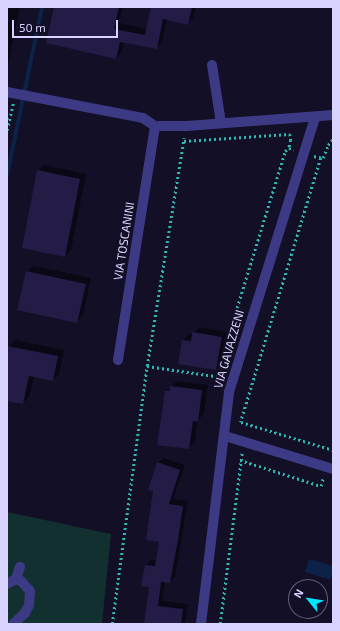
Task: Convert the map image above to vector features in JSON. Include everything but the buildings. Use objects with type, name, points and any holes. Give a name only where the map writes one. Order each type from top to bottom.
[{"type":"street","points":[[212,65],[221,123]]},
{"type":"street","points":[[13,93],[143,118],[155,126],[187,126],[333,115]]},
{"type":"street","name":"VIA GAVAZZENI","points":[[204,623],[229,392],[315,117]]},
{"type":"street","name":"VIA TOSCANINI","points":[[118,360],[155,126]]},
{"type":"street","points":[[225,436],[333,469]]},
{"type":"street","points":[[7,584],[16,579],[20,566]]},
{"type":"street","points":[[7,618],[13,624],[24,614],[31,598],[27,586],[16,579]]},
{"type":"path","points":[[7,130],[13,93]]},
{"type":"path","points":[[112,624],[147,366],[187,126]]},
{"type":"path","points":[[184,141],[290,134],[291,140],[289,148],[285,151],[231,327],[241,331]]},
{"type":"path","points":[[333,138],[321,158],[241,422],[333,450]]},
{"type":"path","points":[[289,148],[321,158]]},
{"type":"path","points":[[147,366],[232,379]]},
{"type":"path","points":[[220,624],[240,460],[250,425]]},
{"type":"path","points":[[240,460],[321,486],[324,476]]},
{"type":"green space","points":[[7,512],[111,534],[102,624],[7,624]]},
{"type":"water","points":[[309,559],[333,566],[331,580],[305,572]]},
{"type":"waterway","points":[[7,175],[42,7]]}]
